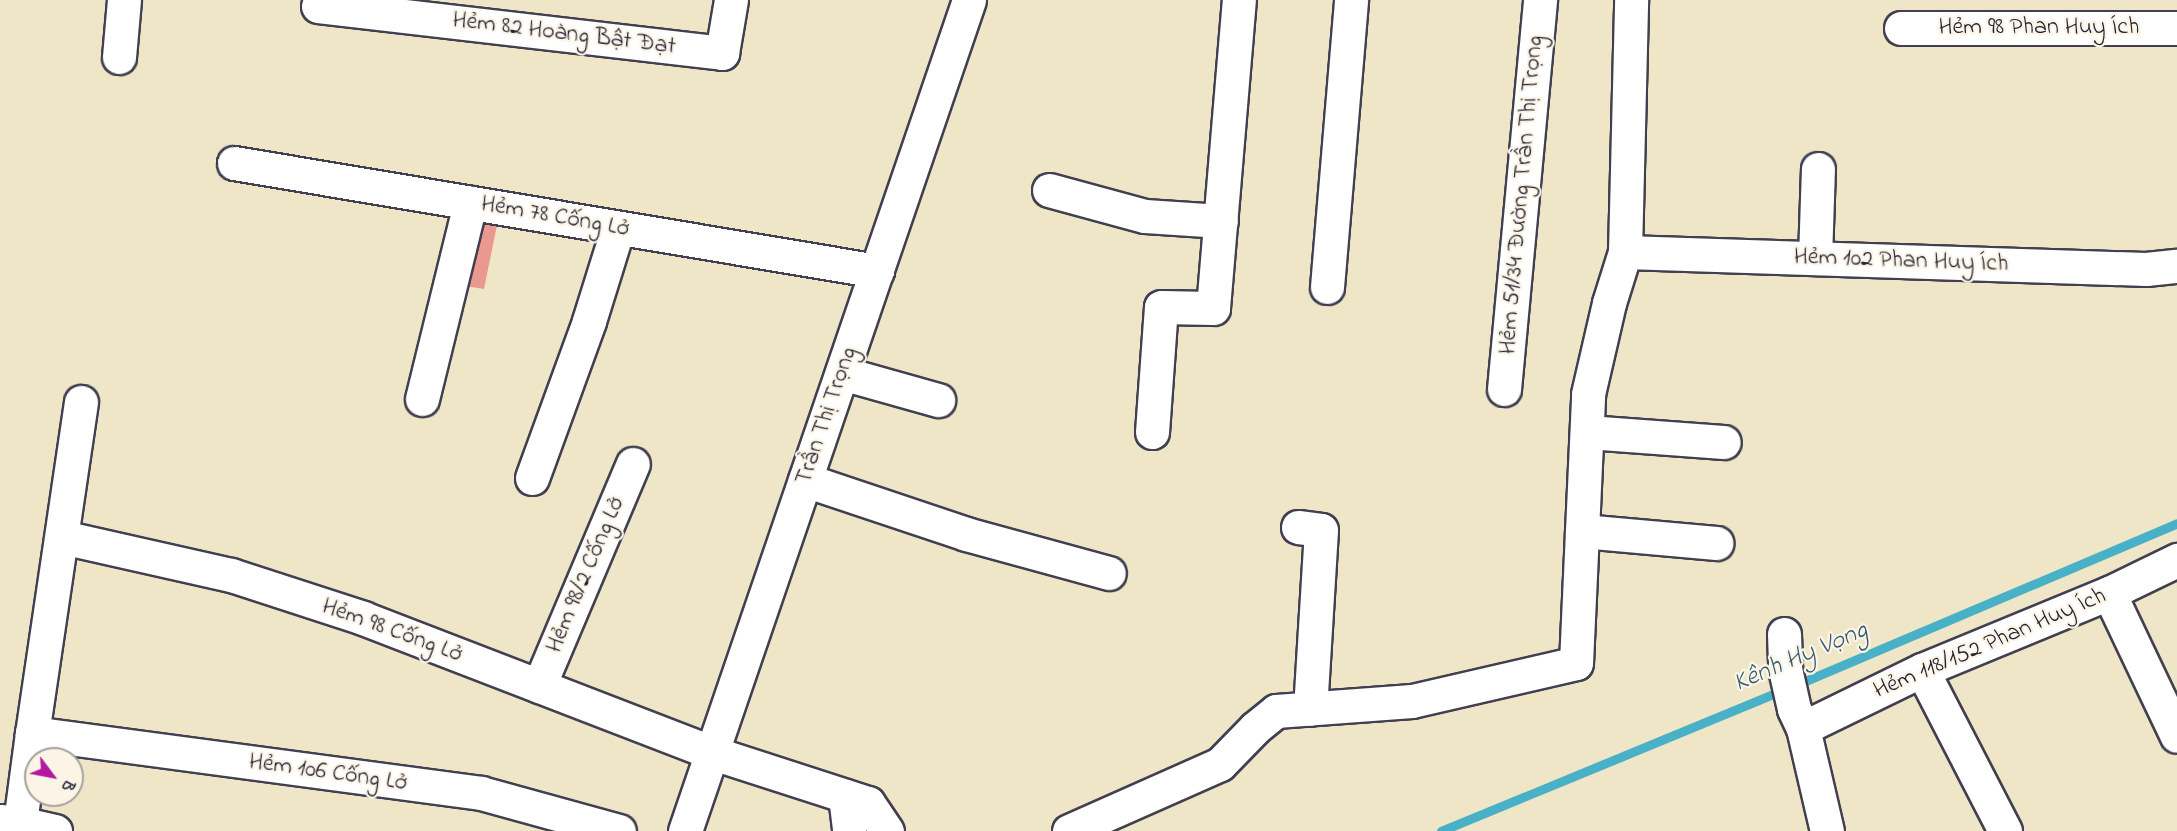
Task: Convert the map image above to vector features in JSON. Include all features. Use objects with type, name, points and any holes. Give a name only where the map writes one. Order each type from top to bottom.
[{"type":"street","points":[[119,57],[124,0]]},
{"type":"street","name":"Hẻm 82 Hoàng Bật Đạt","points":[[318,6],[722,53],[731,0]]},
{"type":"street","name":"Trần Thị Trọng","points":[[685,831],[969,0]]},
{"type":"street","points":[[1152,432],[1161,307],[1213,308],[1239,0]]},
{"type":"street","points":[[1327,287],[1351,0]]},
{"type":"street","name":"Hẻm 51/34 Đường Trần Thị Trọng","points":[[1504,389],[1540,0]]},
{"type":"street","points":[[1069,831],[1220,764],[1255,728],[1276,711],[1412,702],[1576,663],[1588,394],[1609,303],[1626,252],[1631,0]]},
{"type":"street","name":"Hẻm 98 Phan Huy Ích","points":[[1901,28],[2177,28]]},
{"type":"street","name":"Hẻm 78 Cống Lở","points":[[234,163],[877,271]]},
{"type":"street","points":[[1815,258],[1818,169]]},
{"type":"street","points":[[1049,190],[1145,216],[1221,221]]},
{"type":"street","points":[[422,399],[470,203]]},
{"type":"street","points":[[532,478],[589,321],[618,228]]},
{"type":"street","name":"Hẻm 102 Phan Huy Ích","points":[[1626,252],[2146,269],[2177,266]]},
{"type":"street","points":[[842,373],[938,400]]},
{"type":"street","points":[[55,831],[10,822],[32,733],[81,402]]},
{"type":"street","points":[[1587,432],[1724,442]]},
{"type":"street","name":"Hẻm 98/2 Cống Lở","points":[[539,686],[633,464]]},
{"type":"street","points":[[805,480],[966,534],[1109,573]]},
{"type":"street","points":[[1299,527],[1321,530],[1310,709]]},
{"type":"street","points":[[1582,531],[1716,543]]},
{"type":"street","name":"Hẻm 98 Cống Lở","points":[[62,537],[231,575],[363,618],[713,753],[868,803],[887,831]]},
{"type":"street","name":"Hẻm 118/152 Phan Huy Ích","points":[[1798,719],[2109,593],[2177,560]]},
{"type":"street","points":[[2109,593],[2177,736]]},
{"type":"street","points":[[1784,634],[1785,669],[1827,831]]},
{"type":"street","points":[[1922,670],[2005,831]]},
{"type":"street","name":"Hẻm 106 Cống Lở","points":[[32,733],[481,793],[619,831]]},
{"type":"street","points":[[845,796],[849,831]]},
{"type":"building","points":[[486,218],[498,220],[484,289],[459,285],[470,229]]},
{"type":"waterway","name":"Kênh Hy Vọng","points":[[1796,685],[2177,523]]},
{"type":"waterway","name":"Kênh Hy Vọng","points":[[1441,831],[1783,690]]}]
